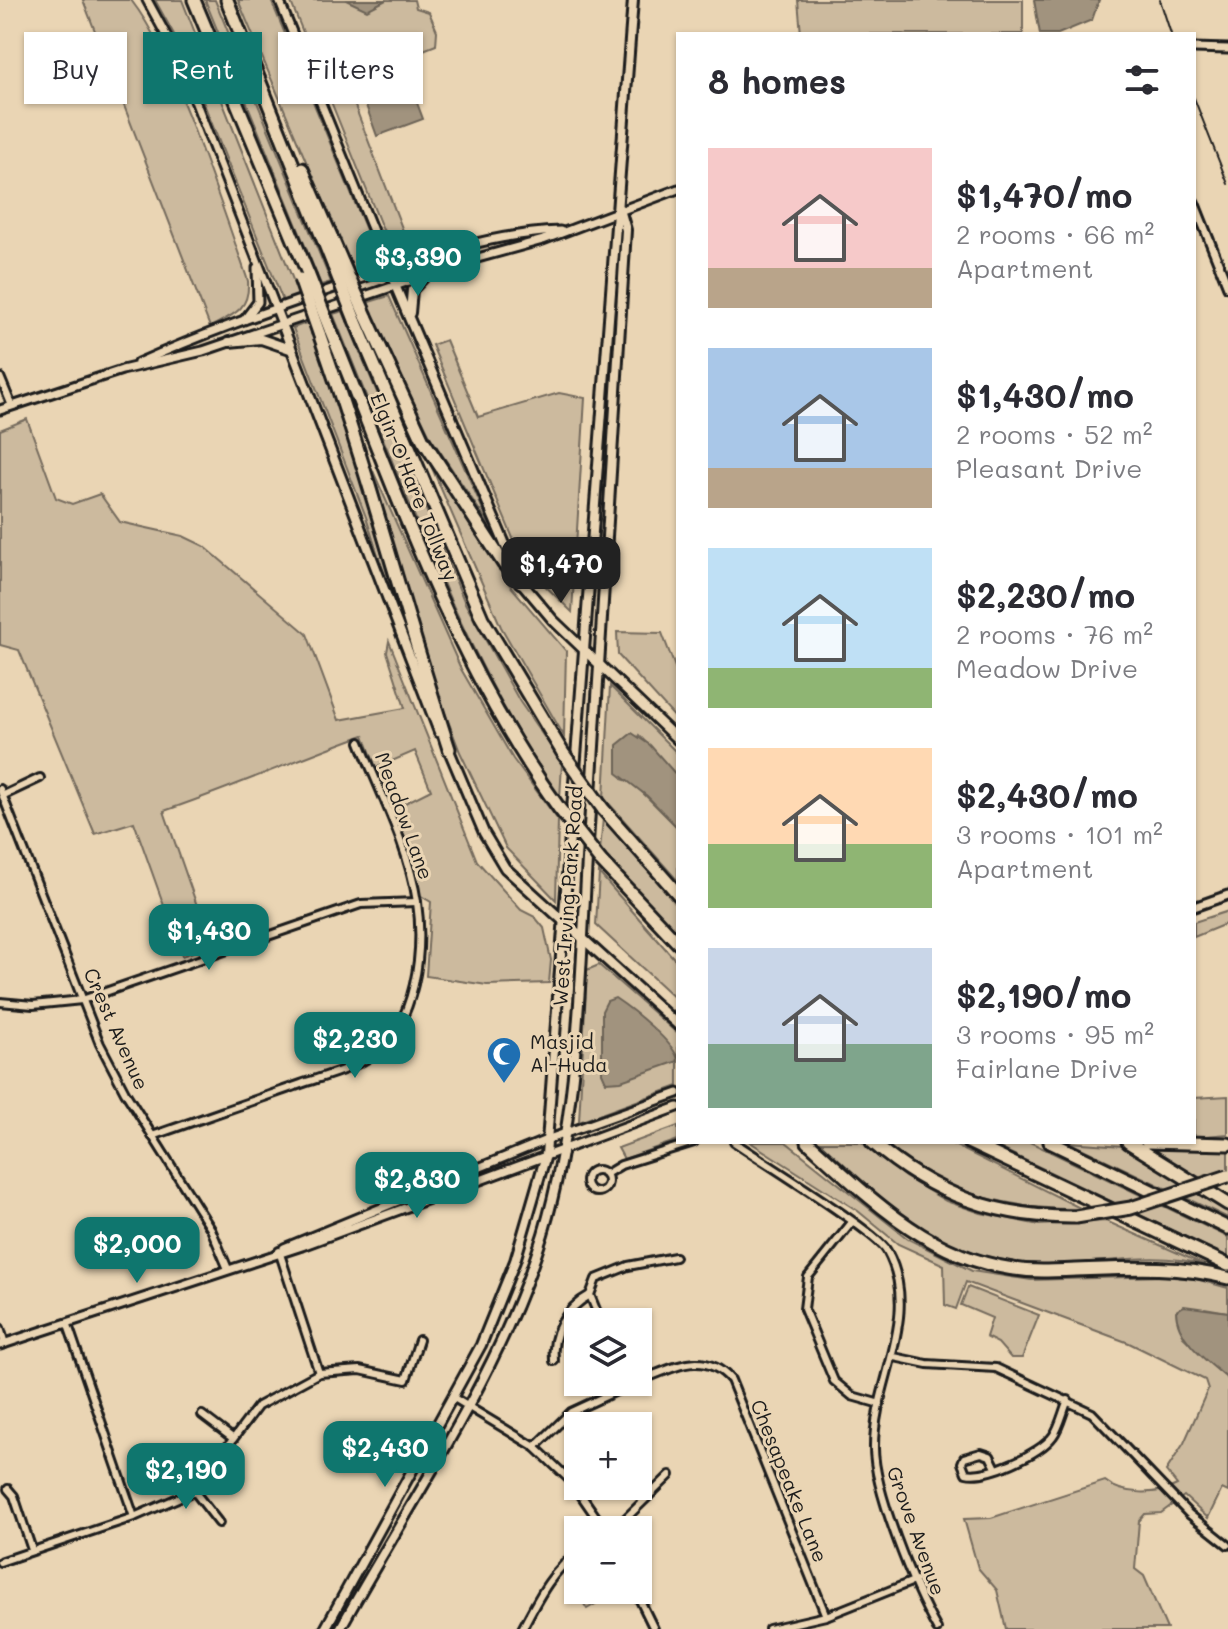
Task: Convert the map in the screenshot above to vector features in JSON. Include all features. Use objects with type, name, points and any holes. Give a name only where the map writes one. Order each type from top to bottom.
[{"type":"highway","name":"Elgin-O'Hare Tollway","points":[[194,0],[325,331],[463,649],[509,735],[559,808],[600,860],[676,941]]},
{"type":"highway","name":"Elgin-O'Hare Tollway","points":[[227,0],[361,318],[482,618],[563,753],[603,809],[676,892]]},
{"type":"highway","points":[[361,318],[413,422],[504,564],[521,582]]},
{"type":"highway","points":[[325,331],[420,664],[449,749]]},
{"type":"highway","points":[[655,920],[676,949]]},
{"type":"highway","points":[[810,1144],[905,1227],[943,1249],[975,1261],[1032,1271],[1162,1266],[1228,1278]]},
{"type":"highway","points":[[875,1144],[915,1176],[956,1197],[1014,1214],[1076,1217],[1131,1208],[1228,1176]]},
{"type":"highway","points":[[972,1144],[1228,1265]]},
{"type":"highway","points":[[1054,1144],[1228,1228]]},
{"type":"highway","points":[[1131,1144],[1228,1204]]},
{"type":"highway","points":[[1172,1144],[1228,1144]]},
{"type":"main road","name":"West Irving Park Road","points":[[325,1629],[454,1398],[500,1303],[546,1155],[566,922],[582,645],[613,233],[620,209],[633,0]]},
{"type":"main road","name":"West Irving Park Road","points":[[340,1629],[467,1406],[517,1310],[544,1232],[563,1149],[582,937],[600,664],[626,230],[620,209]]},
{"type":"main road","points":[[411,322],[412,290],[426,275]]},
{"type":"main road","points":[[395,285],[521,582],[553,620],[676,736]]},
{"type":"main road","points":[[282,324],[413,669],[493,850],[522,886],[676,1023]]},
{"type":"main road","points":[[229,342],[261,339],[283,344],[292,351]]},
{"type":"street","points":[[147,0],[178,57],[282,324]]},
{"type":"street","points":[[279,0],[395,285]]},
{"type":"street","points":[[1196,48],[1228,49]]},
{"type":"street","points":[[0,410],[122,370],[229,342],[395,285],[543,240],[676,190]]},
{"type":"street","points":[[1196,207],[1228,287]]},
{"type":"street","points":[[372,226],[396,252],[430,255]]},
{"type":"street","points":[[122,370],[243,320],[430,255],[539,232],[564,231]]},
{"type":"street","points":[[243,320],[258,302],[260,289],[255,254]]},
{"type":"street","points":[[0,377],[12,406]]},
{"type":"street","name":"Meadow Lane","points":[[152,1136],[338,1071],[373,1055],[393,1035],[409,1000],[418,955],[417,902],[396,832],[360,742]]},
{"type":"street","points":[[2,792],[40,778]]},
{"type":"street","name":"Crest Avenue","points":[[2,792],[82,1000],[124,1091],[211,1229],[228,1269]]},
{"type":"street","points":[[1196,906],[1228,895]]},
{"type":"street","points":[[0,1002],[33,1005],[82,1000],[361,904],[417,902]]},
{"type":"street","points":[[279,1251],[298,1240],[549,1139],[676,1094]]},
{"type":"street","points":[[0,1328],[3,1344],[68,1325],[279,1251],[302,1246],[676,1108]]},
{"type":"street","points":[[606,1174],[621,1165],[688,1144]]},
{"type":"street","name":"Grove Avenue","points":[[737,1144],[886,1248],[898,1279],[898,1336],[874,1438],[877,1478],[937,1629]]},
{"type":"street","points":[[852,1222],[808,1277],[804,1309],[830,1374],[840,1389],[880,1404]]},
{"type":"street","points":[[279,1251],[319,1373]]},
{"type":"street","points":[[554,1361],[557,1333],[565,1316],[590,1295],[596,1279],[607,1273],[675,1257]]},
{"type":"street","points":[[590,1295],[595,1308]]},
{"type":"street","points":[[68,1325],[134,1517]]},
{"type":"street","points":[[0,1562],[134,1517],[194,1491],[231,1437],[258,1406],[319,1373],[360,1370],[406,1380],[419,1340]]},
{"type":"street","points":[[894,1357],[927,1364],[996,1368],[1092,1413],[1189,1514],[1228,1545]]},
{"type":"street","name":"Chesapeake Lane","points":[[652,1377],[693,1362],[715,1364],[731,1380],[826,1616]]},
{"type":"street","points":[[535,1447],[571,1412],[602,1396]]},
{"type":"street","points":[[454,1398],[535,1447],[572,1482],[595,1516]]},
{"type":"street","points":[[996,1468],[990,1456],[981,1453],[964,1458],[962,1463],[966,1473],[973,1474],[996,1468],[1034,1453],[1053,1436],[1068,1400]]},
{"type":"street","points":[[202,1415],[231,1437]]},
{"type":"street","points":[[628,1516],[670,1475]]},
{"type":"street","points":[[8,1489],[14,1496],[32,1550]]},
{"type":"street","points":[[194,1491],[219,1523]]},
{"type":"street","points":[[522,1629],[543,1592],[564,1565]]},
{"type":"street","points":[[769,1629],[826,1616],[916,1580]]},
{"type":"street","points":[[642,1604],[654,1629]]},
{"type":"shaded area","points":[[83,0],[131,0],[151,32],[143,32],[143,104],[184,104],[189,117],[248,281],[243,305],[233,315],[210,327],[123,104],[127,104],[127,32],[95,32]]},
{"type":"shaded area","points":[[155,0],[182,0],[195,32],[173,32]]},
{"type":"shaded area","points":[[205,0],[215,0],[228,32],[218,32]]},
{"type":"shaded area","points":[[238,0],[271,0],[284,32],[278,32],[278,95],[262,57],[262,32],[251,32]]},
{"type":"shaded area","points":[[290,0],[414,0],[416,8],[429,12],[437,31],[436,45],[423,50],[423,32],[303,32]]},
{"type":"shaded area","points":[[346,0],[386,0],[367,10]]},
{"type":"shaded area","points":[[798,0],[1023,0],[1023,32],[801,32]]},
{"type":"shaded area","points":[[1034,0],[1099,0],[1092,20],[1063,32],[1040,32]]},
{"type":"shaded area","points":[[204,104],[223,104],[299,295],[283,301]]},
{"type":"shaded area","points":[[247,104],[258,104],[331,282],[321,285]]},
{"type":"shaded area","points":[[282,104],[314,104],[381,266],[354,275]]},
{"type":"shaded area","points":[[332,104],[354,104],[410,249],[391,241],[382,228]]},
{"type":"shaded area","points":[[365,104],[417,104],[423,119],[377,136]]},
{"type":"shaded area","points":[[389,296],[490,526],[431,438],[366,303]]},
{"type":"shaded area","points":[[343,311],[465,603],[520,702],[562,763],[560,799],[491,684],[434,563],[333,314]]},
{"type":"shaded area","points":[[309,322],[358,464],[403,634],[366,517],[293,328]]},
{"type":"shaded area","points":[[446,340],[478,417],[559,393],[585,398],[572,612],[534,575],[515,543],[432,345]]},
{"type":"shaded area","points":[[27,419],[56,498],[72,504],[100,494],[120,522],[183,536],[204,546],[307,634],[339,720],[405,708],[387,652],[389,641],[477,861],[521,910],[535,917],[544,928],[551,960],[549,983],[487,985],[426,976],[431,902],[418,894],[393,809],[431,790],[415,751],[376,768],[364,735],[164,811],[211,946],[182,956],[134,822],[95,834],[19,650],[0,645],[0,430]]},
{"type":"shaded area","points":[[429,461],[508,583],[566,651],[564,736],[501,627]]},
{"type":"shaded area","points":[[373,471],[461,669],[513,759],[558,820],[556,900],[506,848],[460,752],[424,658]]},
{"type":"shaded area","points":[[617,632],[662,633],[676,670],[676,719],[618,655]]},
{"type":"shaded area","points":[[610,686],[676,752],[676,775],[639,735],[622,779],[632,782],[676,826],[676,879],[604,798]]},
{"type":"shaded area","points":[[632,733],[650,745],[676,775],[676,826],[647,796],[617,773],[617,745]]},
{"type":"shaded area","points":[[603,818],[676,904],[676,932],[600,851]]},
{"type":"shaded area","points":[[599,873],[676,961],[676,999],[596,925]]},
{"type":"shaded area","points":[[1228,911],[1228,923],[1196,936],[1196,921]]},
{"type":"shaded area","points":[[599,965],[676,1032],[676,1087],[579,1122],[587,970]]},
{"type":"shaded area","points":[[615,998],[662,1036],[676,1054],[676,1062],[621,1081],[606,1082],[602,1073],[602,1011],[607,1001]]},
{"type":"shaded area","points":[[1228,1096],[1228,1134],[1196,1137],[1196,1098]]},
{"type":"shaded area","points":[[676,1127],[676,1141],[624,1159],[618,1148]]},
{"type":"shaded area","points":[[753,1144],[789,1144],[908,1239],[972,1271],[1031,1280],[1162,1276],[1196,1279],[1228,1288],[1228,1312],[1205,1308],[1183,1337],[1228,1379],[1228,1492],[1222,1489],[1208,1518],[1184,1496],[1161,1513],[1145,1514],[1139,1521],[1135,1569],[1144,1576],[1167,1629],[1006,1629],[997,1590],[978,1568],[964,1519],[991,1518],[1105,1481],[1121,1489],[1141,1492],[1160,1491],[1177,1485],[1166,1471],[1184,1443],[1208,1389],[1205,1380],[1129,1343],[966,1282],[956,1309],[945,1305],[944,1265],[898,1244],[858,1211]]},
{"type":"shaded area","points":[[822,1144],[864,1144],[905,1177],[946,1201],[981,1213],[1039,1225],[1106,1221],[1205,1265],[1155,1258],[1029,1264],[993,1258],[931,1233],[876,1192]]},
{"type":"shaded area","points":[[885,1144],[952,1144],[1082,1209],[1028,1206],[976,1195],[927,1174]]},
{"type":"shaded area","points":[[991,1144],[1034,1144],[1228,1237],[1228,1257]]},
{"type":"shaded area","points":[[1072,1144],[1124,1146],[1228,1211],[1228,1218]]},
{"type":"shaded area","points":[[1149,1149],[1228,1150],[1228,1171],[1201,1179]]},
{"type":"shaded area","points":[[968,1287],[1039,1315],[1022,1358],[1011,1358],[998,1343],[986,1337],[992,1318],[961,1305]]},
{"type":"shaded area","points":[[1184,1306],[1228,1312],[1228,1379],[1194,1349],[1181,1331],[1176,1311]]},
{"type":"railway","points":[[1160,0],[1170,32]]},
{"type":"railway","points":[[1196,103],[1228,184]]},
{"type":"place","name":"Masjid Al-Huda","points":[[504,1085]]}]
